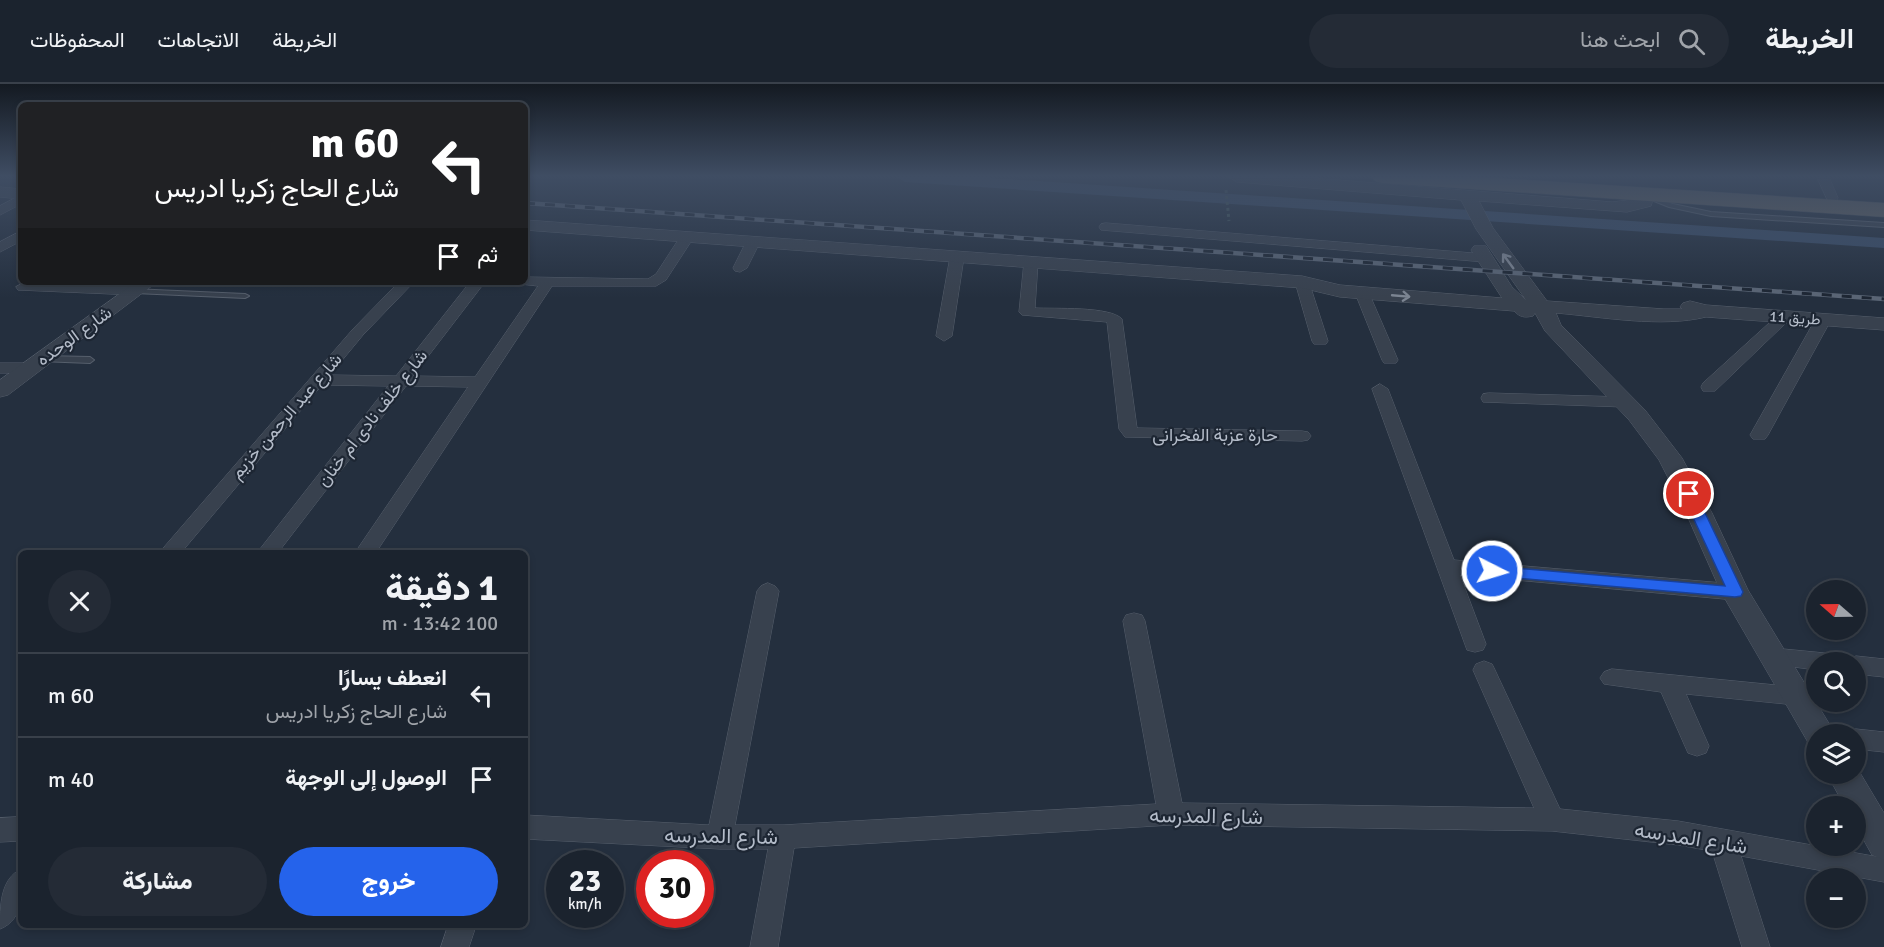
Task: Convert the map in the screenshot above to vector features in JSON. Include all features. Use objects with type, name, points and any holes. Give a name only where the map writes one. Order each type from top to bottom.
[{"type":"street","points":[[1465,217],[1485,258],[1505,290]]},
{"type":"street","points":[[1467,217],[1535,308],[1637,415],[1670,458],[1699,513],[1735,592],[1813,724]]},
{"type":"street","points":[[528,225],[1302,282],[1324,288],[1362,293],[1535,308]]},
{"type":"street","points":[[1106,227],[1485,258]]},
{"type":"street","points":[[0,248],[18,237]]},
{"type":"street","points":[[528,281],[651,283],[661,277],[687,237]]},
{"type":"street","points":[[740,268],[753,242]]},
{"type":"street","points":[[944,336],[957,257]]},
{"type":"street","name":"حارة عزبة الفخرانى","points":[[1031,262],[1027,312],[1106,316],[1114,319],[1128,429],[1131,433],[1302,436]]},
{"type":"street","points":[[1302,282],[1358,278],[1505,290],[1535,308]]},
{"type":"street","points":[[367,550],[548,282]]},
{"type":"street","points":[[1302,282],[1320,341]]},
{"type":"street","name":"شارع عبد الرحمن خزيم","points":[[171,550],[358,332],[404,285]]},
{"type":"street","name":"شارع خلف نادى ام خنان","points":[[269,550],[476,285]]},
{"type":"street","points":[[22,286],[142,287]]},
{"type":"street","name":"شارع الوحده","points":[[0,390],[142,287]]},
{"type":"street","points":[[1362,293],[1390,360]]},
{"type":"street","name":"طريق 11","points":[[1535,308],[1664,315],[1689,315],[1706,311],[1884,324]]},
{"type":"street","points":[[1709,387],[1784,317]]},
{"type":"street","points":[[1759,435],[1823,320]]},
{"type":"street","points":[[0,368],[37,363]]},
{"type":"street","points":[[318,380],[480,382]]},
{"type":"street","points":[[1380,389],[1408,470],[1448,567],[1475,644]]},
{"type":"street","points":[[1489,398],[1624,402]]},
{"type":"street","points":[[1448,567],[1735,592]]},
{"type":"street","points":[[720,837],[768,591]]},
{"type":"street","points":[[1134,621],[1171,814]]},
{"type":"street","points":[[1773,657],[1806,660]]},
{"type":"street","points":[[1866,666],[1884,668]]},
{"type":"street","points":[[1484,670],[1552,820]]},
{"type":"street","points":[[1612,678],[1796,696]]},
{"type":"street","points":[[1669,683],[1697,746]]},
{"type":"street","points":[[1866,740],[1884,742]]},
{"type":"street","points":[[1849,784],[1884,844]]},
{"type":"street","name":"شارع المدرسه","points":[[528,827],[720,837],[783,837],[1171,814],[1552,820],[1678,833],[1884,870]]},
{"type":"street","points":[[0,830],[18,829]]},
{"type":"street","points":[[764,947],[783,837]]},
{"type":"street","points":[[1723,842],[1756,947]]},
{"type":"street","points":[[0,916],[18,887]]},
{"type":"street","points":[[455,947],[461,928]]},
{"type":"lane","points":[[1762,217],[1884,225]]},
{"type":"lane","points":[[142,287],[245,296]]},
{"type":"lane","points":[[37,363],[90,360]]},
{"type":"path","points":[[1229,217],[1229,226]]},
{"type":"waterway","points":[[1502,217],[1884,243]]},
{"type":"railway","points":[[727,217],[1884,299]]},
{"type":"route","points":[[1492,571],[1735,592],[1689,494]]}]
